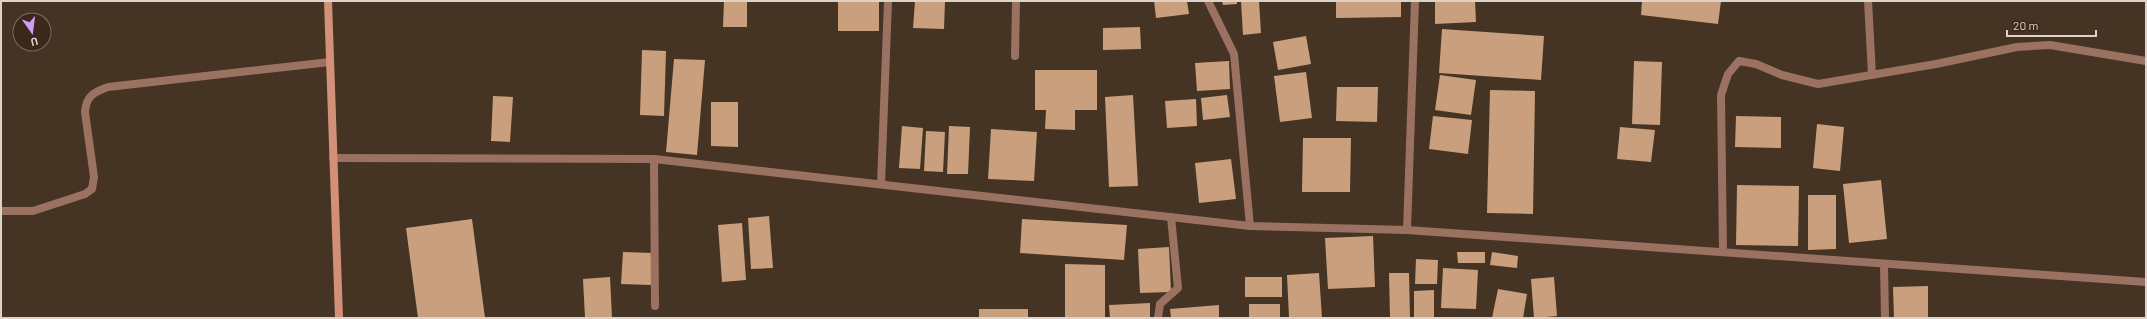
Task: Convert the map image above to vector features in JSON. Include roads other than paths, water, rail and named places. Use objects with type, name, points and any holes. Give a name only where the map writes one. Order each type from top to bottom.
[{"type":"street","points":[[328,1],[339,318]]},
{"type":"street","points":[[881,184],[888,1]]},
{"type":"street","points":[[1015,56],[1016,1]]},
{"type":"street","points":[[1208,1],[1234,54],[1250,226]]},
{"type":"street","points":[[1407,230],[1415,1]]},
{"type":"street","points":[[1868,1],[1872,75]]},
{"type":"street","points":[[1723,252],[1721,95],[1728,74],[1739,61],[1756,64],[1782,74],[1818,84],[2017,47],[2050,45],[2146,61]]},
{"type":"street","points":[[1,211],[33,211],[85,194],[92,189],[94,183],[84,112],[86,102],[91,95],[98,90],[108,87],[330,62]]},
{"type":"street","points":[[333,158],[654,159],[1250,226],[1407,230],[2146,282]]},
{"type":"street","points":[[654,159],[655,306]]},
{"type":"street","points":[[1158,318],[1160,304],[1175,293],[1178,288],[1171,217]]},
{"type":"street","points":[[1884,264],[1885,318]]}]
